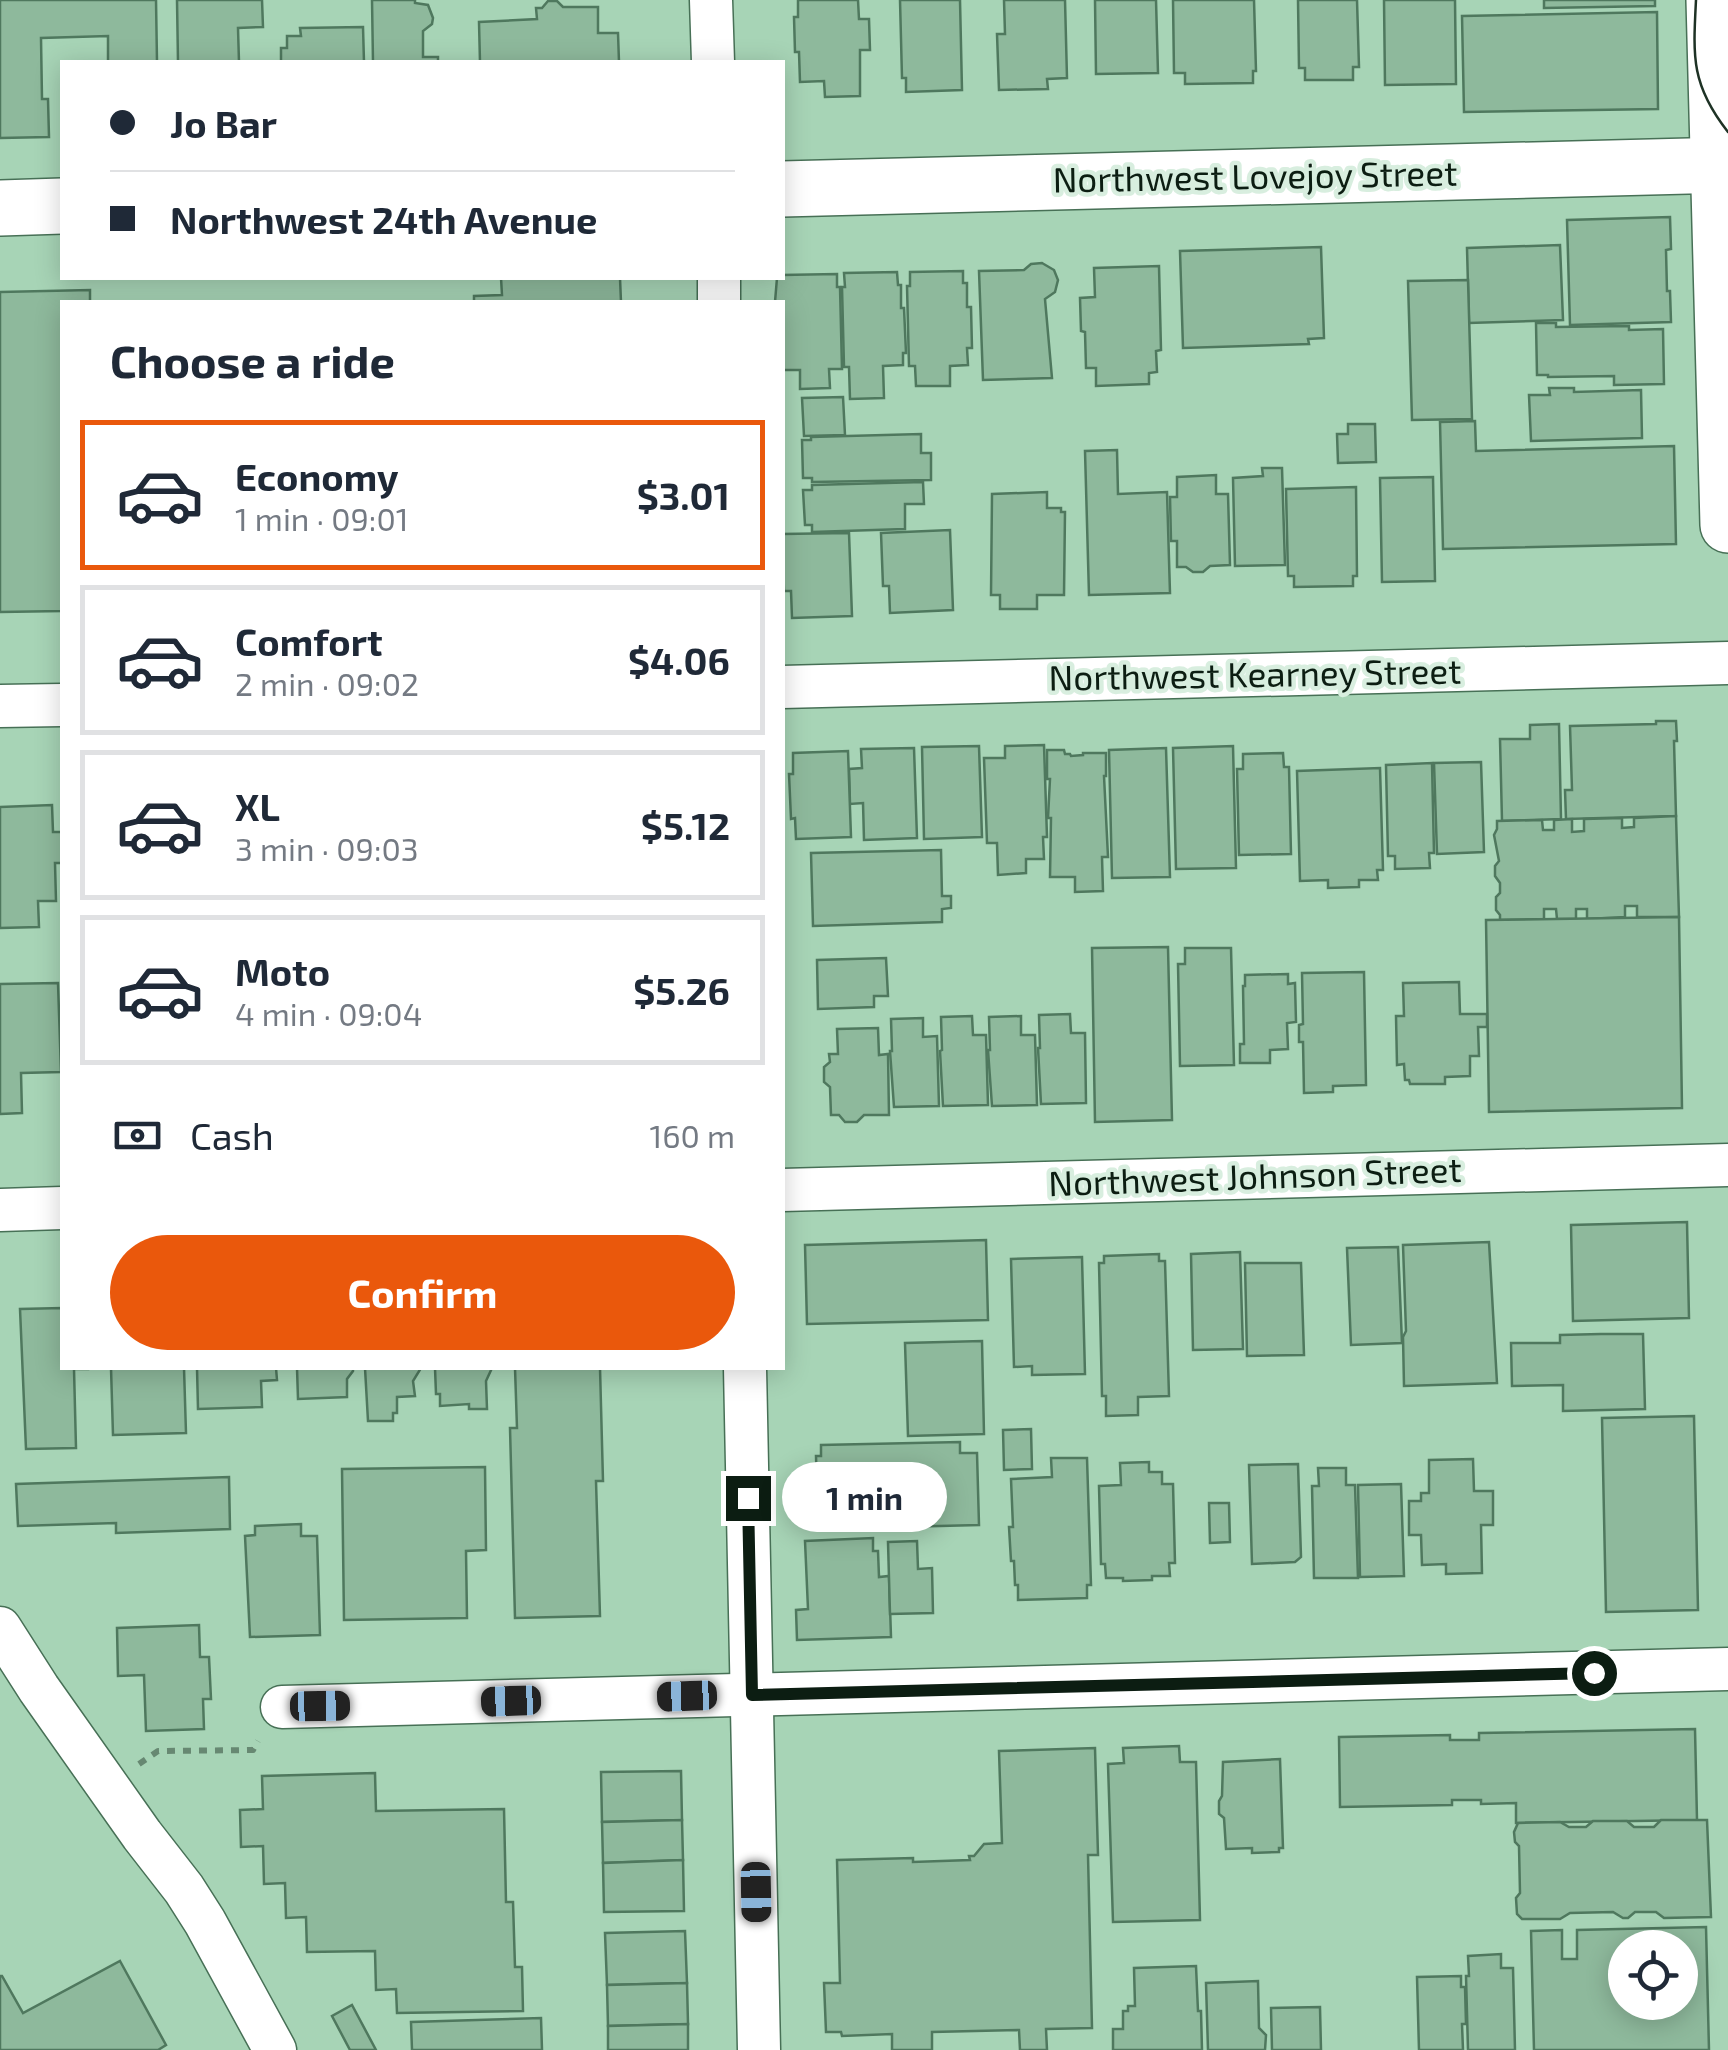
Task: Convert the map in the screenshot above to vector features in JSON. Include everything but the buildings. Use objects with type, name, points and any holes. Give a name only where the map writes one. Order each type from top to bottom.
[{"type":"main road","points":[[1714,0],[1723,165],[1728,525]]},
{"type":"main road","name":"Northwest Lovejoy Street","points":[[785,188],[1723,165]]},
{"type":"main road","points":[[0,208],[60,206]]},
{"type":"street","points":[[711,0],[713,60]]},
{"type":"street","name":"Northwest Kearney Street","points":[[785,686],[1728,663]]},
{"type":"street","points":[[0,706],[60,705]]},
{"type":"street","name":"Northwest Johnson Street","points":[[785,1190],[1728,1165]]},
{"type":"street","points":[[0,1210],[60,1208]]},
{"type":"street","points":[[745,1370],[759,2050]]},
{"type":"street","points":[[0,1628],[205,1922],[275,2050]]},
{"type":"street","points":[[282,1708],[1728,1669]]},
{"type":"path","points":[[107,1784],[158,1751],[253,1750],[282,1708]]},
{"type":"tram line","points":[[1696,0],[1697,70],[1707,100],[1728,132]]},
{"type":"route","points":[[748,1498],[752,1695],[1594,1673]]}]
